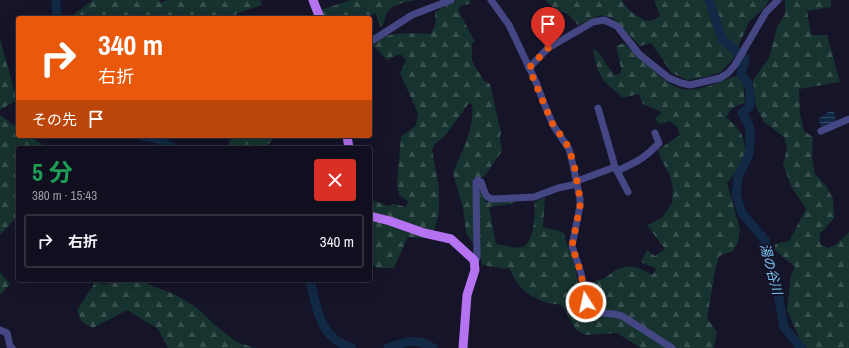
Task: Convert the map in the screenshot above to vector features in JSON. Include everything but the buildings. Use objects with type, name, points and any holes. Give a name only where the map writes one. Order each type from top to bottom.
[{"type":"main road","points":[[313,0],[319,16]]},
{"type":"main road","points":[[372,217],[424,233],[452,239],[474,260],[475,270],[467,295],[463,348]]},
{"type":"street","points":[[372,41],[412,15],[451,0]]},
{"type":"street","points":[[491,0],[509,25],[553,125],[569,149],[577,183],[580,206],[572,246],[581,273],[586,302],[589,309],[599,313],[622,316],[672,348]]},
{"type":"street","points":[[529,68],[548,48],[593,22],[604,20],[617,26],[639,54],[650,64],[680,84],[690,85],[720,78],[728,73],[739,60],[766,12],[778,0]]},
{"type":"street","points":[[598,108],[616,169],[628,192]]},
{"type":"street","points":[[821,131],[849,119]]},
{"type":"street","points":[[475,264],[477,257],[477,205],[475,187],[478,180],[481,182],[485,195],[488,198],[534,197],[640,160],[659,143],[655,133]]},
{"type":"street","points":[[0,330],[7,333],[10,346],[12,348]]},
{"type":"green space","points":[[93,0],[159,0],[160,3],[167,0],[260,0],[262,5],[238,13],[234,16],[73,15]]},
{"type":"green space","points":[[351,0],[417,0],[401,3],[390,9],[386,14],[384,23],[381,27],[375,13],[369,16],[322,16],[320,10]]},
{"type":"green space","points":[[457,0],[470,0],[471,4],[461,5],[458,10],[475,42],[472,43],[472,61],[484,81],[490,84],[501,133],[500,137],[502,151],[483,177],[475,177],[473,187],[480,188],[486,202],[516,201],[514,203],[489,207],[496,244],[516,248],[522,247],[526,244],[532,234],[535,214],[534,203],[545,198],[543,227],[563,232],[575,267],[579,288],[586,288],[596,280],[600,280],[621,268],[631,267],[641,269],[652,275],[656,270],[655,268],[641,262],[647,250],[655,256],[665,249],[647,225],[662,218],[672,203],[673,189],[670,175],[658,150],[680,135],[677,127],[670,121],[659,124],[655,119],[662,112],[643,104],[639,94],[622,98],[608,85],[598,70],[593,51],[594,49],[616,75],[621,73],[621,68],[616,46],[624,43],[634,54],[659,75],[679,88],[701,88],[738,75],[743,81],[745,103],[732,108],[726,117],[740,132],[746,153],[738,168],[727,183],[740,229],[738,242],[733,251],[719,256],[715,271],[707,318],[717,332],[714,348],[641,348],[617,333],[585,335],[576,330],[563,307],[559,304],[543,302],[522,289],[509,268],[505,269],[482,265],[481,257],[466,232],[463,208],[453,173],[470,131],[472,122],[472,104],[469,103],[445,136],[435,144],[432,150],[439,187],[439,213],[434,230],[427,230],[423,238],[408,237],[394,268],[378,268],[372,265],[372,200],[388,206],[394,204],[406,207],[408,201],[399,195],[397,184],[401,137],[416,125],[418,113],[400,73],[406,60],[402,55],[397,55],[387,60],[373,45],[388,35],[413,33],[430,34],[435,24],[435,12]]},
{"type":"green space","points":[[545,0],[622,0],[632,12],[648,21],[660,16],[654,0],[769,0],[765,7],[749,22],[733,59],[721,72],[705,77],[687,80],[672,73],[651,43],[640,46],[613,18],[600,15],[578,25],[567,13],[557,11]]},
{"type":"green space","points":[[785,0],[831,0],[831,7],[807,11],[811,35],[827,35],[840,82],[799,89],[800,114],[804,131],[813,137],[812,157],[815,174],[827,187],[833,199],[834,218],[820,234],[820,244],[828,248],[835,245],[849,232],[849,348],[807,348],[800,340],[787,310],[791,275],[795,267],[775,250],[775,244],[789,241],[806,209],[791,186],[783,164],[787,148],[784,137],[764,122],[756,107],[753,80],[769,58],[777,27],[785,14]]},
{"type":"green space","points":[[0,39],[16,101],[0,110]]},
{"type":"green space","points":[[0,115],[16,127],[16,138],[32,138],[42,144],[41,146],[16,146],[16,218],[0,235]]},
{"type":"green space","points":[[231,138],[272,138],[272,141],[266,146],[228,145]]},
{"type":"green space","points":[[0,272],[10,284],[0,295]]},
{"type":"green space","points":[[95,282],[105,285],[110,282],[145,282],[174,294],[196,307],[215,325],[237,342],[255,348],[168,348],[158,329],[127,310],[93,328],[82,322],[77,310]]},
{"type":"water","points":[[830,111],[834,112],[836,121],[821,126],[819,118]]},
{"type":"waterway","points":[[56,0],[57,16]]},
{"type":"waterway","name":"湯の谷川","points":[[709,0],[722,39],[745,58],[741,75],[745,78],[750,89],[750,106],[742,113],[749,125],[749,154],[738,177],[736,195],[742,213],[765,240],[776,281],[784,327],[801,348]]},
{"type":"waterway","points":[[153,138],[170,146]]},
{"type":"waterway","points":[[310,282],[318,312],[326,330],[332,337],[352,348]]},
{"type":"waterway","points":[[388,348],[405,342],[422,343],[433,348]]},
{"type":"route","points":[[548,48],[529,68],[553,125],[565,141],[574,164],[580,206],[572,246],[581,273],[586,302]]}]
